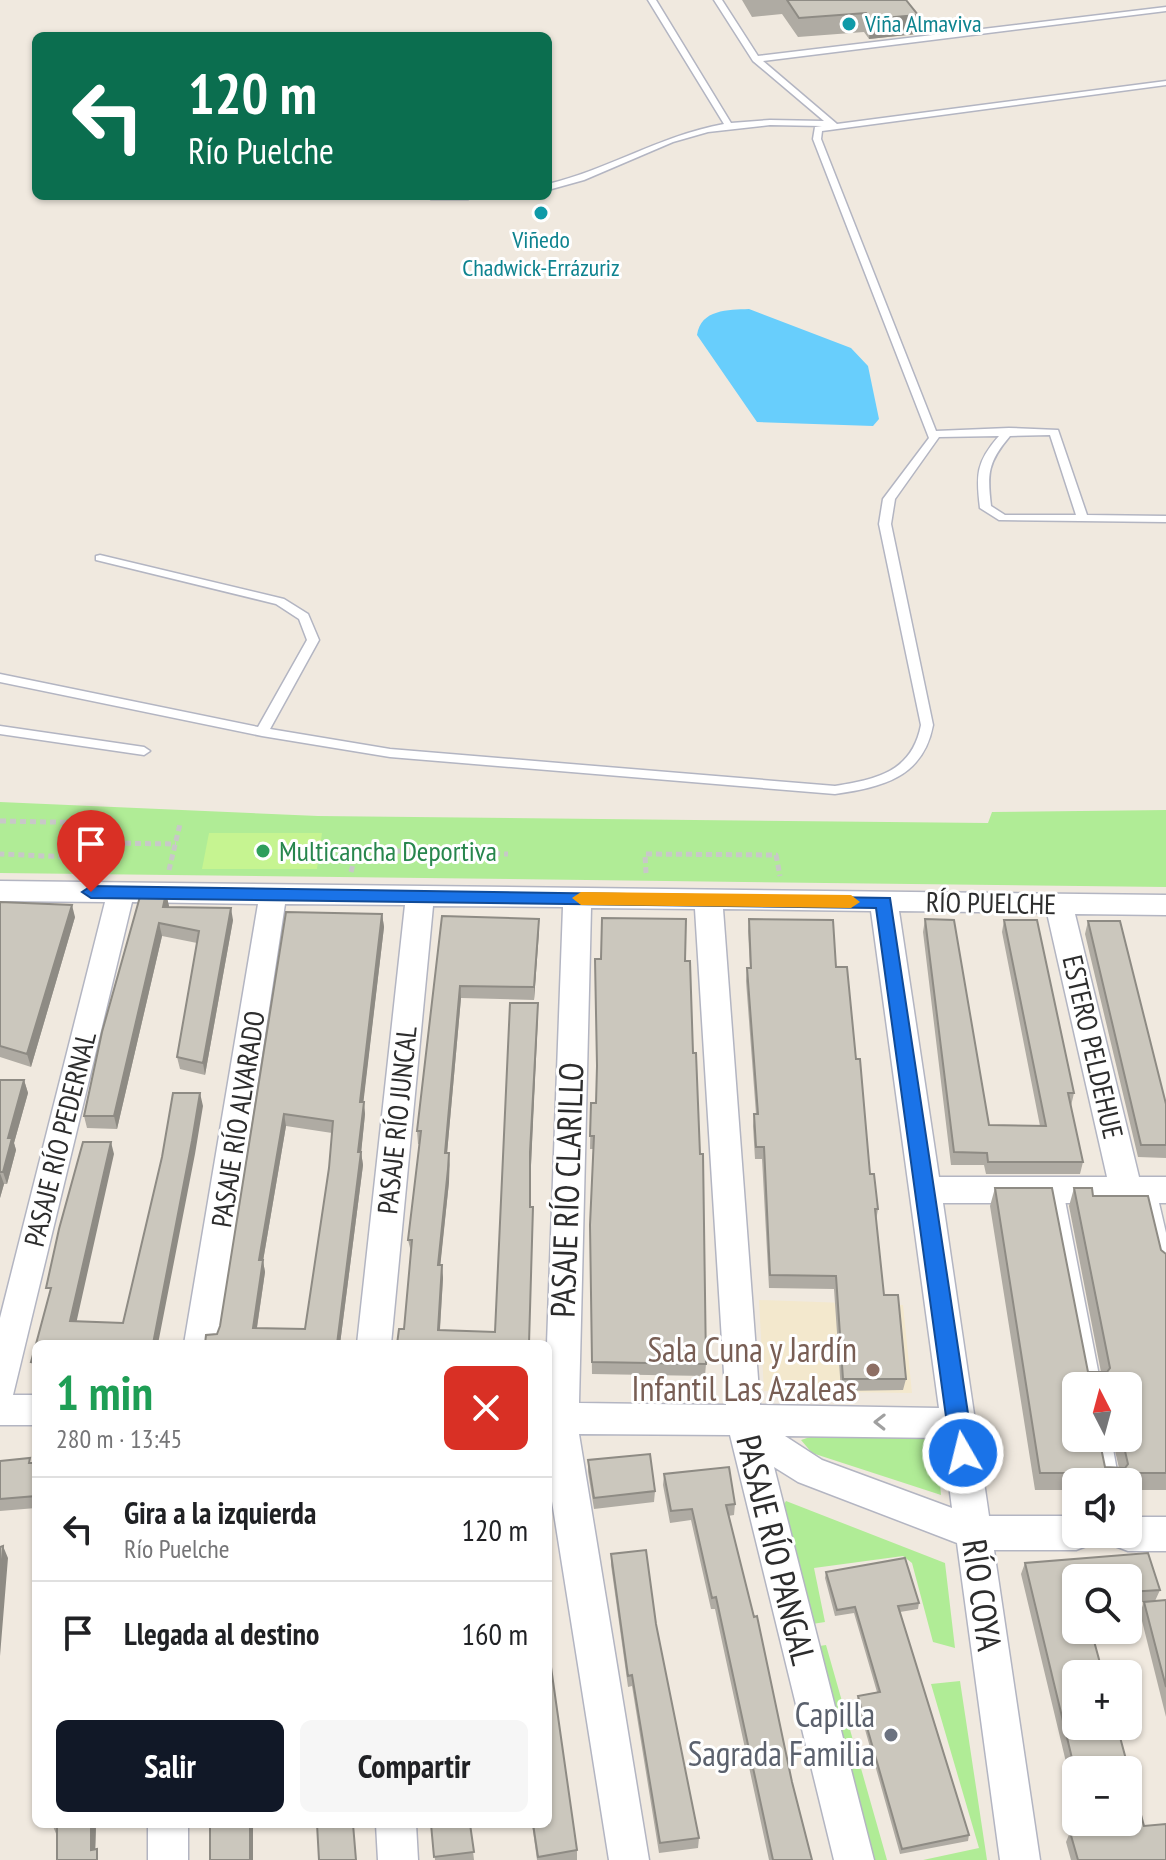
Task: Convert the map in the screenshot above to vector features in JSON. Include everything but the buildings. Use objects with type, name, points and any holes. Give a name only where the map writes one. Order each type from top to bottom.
[{"type":"street","name":"RÍO PUELCHE","points":[[0,891],[1166,905]]},
{"type":"street","name":"PASAJE RÍO PEDERNAL","points":[[0,1386],[121,892]]},
{"type":"street","name":"PASAJE RÍO ALVARADO","points":[[202,1340],[273,894]]},
{"type":"street","name":"PASAJE RÍO JUNCAL","points":[[374,1340],[420,896]]},
{"type":"street","name":"PASAJE RÍO CLARILLO","points":[[577,898],[554,1418],[629,1860]]},
{"type":"street","name":"PASAJE RÍO PANGAL","points":[[708,900],[744,1420],[854,1860]]},
{"type":"street","name":"RÍO COYA","points":[[884,902],[1020,1860]]},
{"type":"street","name":"ESTERO PELDEHUE","points":[[1059,904],[1147,1190]]},
{"type":"street","points":[[925,1190],[1147,1190]]},
{"type":"street","points":[[0,1410],[32,1410]]},
{"type":"street","points":[[554,1418],[958,1423]]},
{"type":"street","points":[[744,1420],[777,1451],[810,1471],[974,1533],[1062,1533]]},
{"type":"street","points":[[1142,1534],[1166,1534]]},
{"type":"street","points":[[168,1828],[168,1860]]},
{"type":"street","points":[[396,1828],[398,1860]]},
{"type":"lane","points":[[652,0],[730,128]]},
{"type":"lane","points":[[718,0],[756,59],[834,125]]},
{"type":"lane","points":[[756,59],[1166,9]]},
{"type":"lane","points":[[0,678],[262,732],[390,753],[835,790],[884,779],[918,758],[926,741],[927,725],[885,524],[889,499],[929,449],[933,434],[817,139],[818,129],[1166,83]]},
{"type":"lane","points":[[552,186],[598,174],[670,140],[730,128],[795,121],[834,125]]},
{"type":"lane","points":[[933,434],[1043,430],[1058,436],[1083,519]]},
{"type":"lane","points":[[1009,431],[984,459],[980,471],[986,508],[1003,518],[1166,519]]},
{"type":"lane","points":[[100,558],[280,601],[304,617],[313,640],[262,732]]},
{"type":"lane","points":[[0,730],[144,751]]},
{"type":"lane","points":[[1055,1190],[1089,1372]]},
{"type":"lane","points":[[1147,1190],[1166,1267]]},
{"type":"path","points":[[0,821],[103,823],[104,843],[92,858],[0,854]]},
{"type":"path","points":[[166,882],[180,824]]},
{"type":"path","points":[[104,843],[176,844]]},
{"type":"path","points":[[347,884],[357,850],[508,854]]},
{"type":"path","points":[[646,876],[645,854],[776,855],[782,888]]},
{"type":"shaded area","points":[[759,1300],[903,1305],[912,1393],[764,1391]]},
{"type":"green space","points":[[0,802],[318,816],[988,823],[992,812],[1166,810],[1166,887],[0,873]]},
{"type":"green space","name":"Multicancha Deportiva","points":[[209,833],[322,833],[317,869],[202,869]]},
{"type":"green space","points":[[936,1436],[941,1495],[812,1453],[801,1440],[810,1437]]},
{"type":"green space","points":[[786,1501],[945,1563],[955,1648],[933,1642],[912,1563],[903,1556],[814,1568],[825,1622],[806,1625],[778,1514]]},
{"type":"green space","points":[[826,1645],[887,1860],[869,1860],[813,1647]]},
{"type":"green space","points":[[960,1681],[987,1860],[923,1860],[979,1848],[931,1684]]},
{"type":"water","points":[[749,309],[851,348],[868,366],[879,419],[873,426],[757,422],[697,335],[704,320],[710,316],[724,311]]},
{"type":"slow traffic","points":[[581,898],[851,902]]},
{"type":"place","name":"Viña Almaviva","points":[[849,24]]},
{"type":"place","name":"Viñedo Chadwick-Errázuriz","points":[[541,213]]},
{"type":"place","name":"Multicancha Deportiva","points":[[263,851]]},
{"type":"place","name":"Sala Cuna y Jardín Infantil Las Azaleas","points":[[873,1370]]},
{"type":"place","name":"Capilla Sagrada Familia","points":[[891,1735]]},
{"type":"route","points":[[91,892],[884,902],[963,1453]]}]
